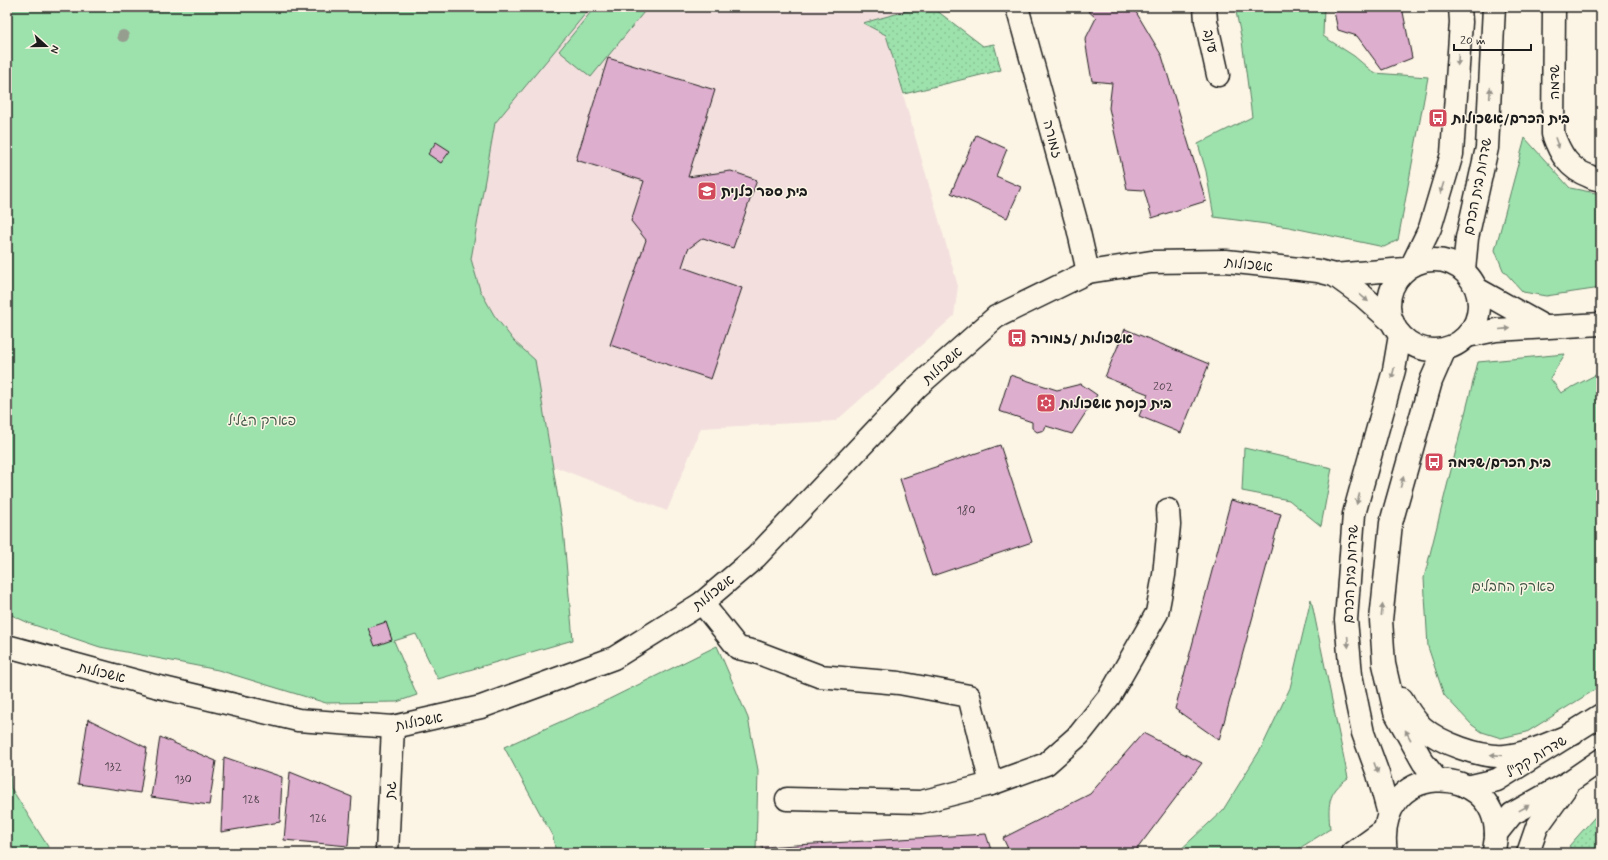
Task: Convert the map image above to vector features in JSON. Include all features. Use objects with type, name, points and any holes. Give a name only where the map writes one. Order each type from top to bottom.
[{"type":"street","name":"זמורה","points":[[1017,7],[1078,228],[1088,272]]},
{"type":"street","name":"עינב","points":[[1205,7],[1206,21],[1218,75]]},
{"type":"street","points":[[1409,267],[1425,260],[1439,259],[1452,263],[1464,270],[1472,279],[1477,289],[1480,302],[1478,314],[1474,326],[1467,336],[1457,344],[1445,349],[1436,350],[1420,348],[1413,345],[1396,329],[1389,309],[1390,294],[1396,280],[1409,267],[1430,228],[1452,154],[1461,22],[1460,7]]},
{"type":"street","name":"שדרות בית הכרם","points":[[1464,270],[1467,238],[1487,148],[1494,7]]},
{"type":"street","name":"שדמה","points":[[1554,7],[1553,134],[1558,149],[1566,161],[1581,174],[1599,179]]},
{"type":"street","name":"אשכולות","points":[[7,646],[140,682],[298,720],[393,727],[481,707],[614,658],[702,603],[756,557],[917,387],[996,317],[1088,272],[1150,262],[1226,261],[1318,271],[1334,276],[1363,296],[1396,329]]},
{"type":"street","name":"אשכולות","points":[[1334,276],[1409,267]]},
{"type":"street","points":[[1477,289],[1543,326]]},
{"type":"street","points":[[1467,336],[1496,330],[1543,326],[1601,324]]},
{"type":"street","name":"שדרות בית הכרם","points":[[1386,853],[1387,822],[1378,774],[1363,733],[1351,675],[1346,620],[1354,514],[1394,370],[1396,329]]},
{"type":"street","points":[[1437,780],[1423,762],[1395,712],[1384,664],[1381,620],[1391,522],[1431,381],[1445,349]]},
{"type":"street","points":[[787,798],[921,802],[991,784],[1046,764],[1079,735],[1109,697],[1157,612],[1164,574],[1169,525],[1168,510]]},
{"type":"street","points":[[702,603],[738,648],[756,652],[819,676],[899,683],[969,696],[991,784]]},
{"type":"street","points":[[1384,664],[1406,706],[1422,727],[1446,741],[1472,751],[1504,756],[1516,754],[1535,749],[1573,734]]},
{"type":"street","name":"שדרות קק\"ל","points":[[1467,787],[1497,780],[1573,734],[1601,715]]},
{"type":"street","name":"גת","points":[[387,853],[393,727]]},
{"type":"street","points":[[1495,844],[1512,814],[1569,782],[1601,760]]},
{"type":"street","points":[[1352,853],[1387,822],[1396,801],[1410,788],[1423,782],[1437,780],[1455,782],[1478,794],[1486,803],[1492,814],[1495,844]]},
{"type":"street","points":[[1528,853],[1537,827],[1569,782]]},
{"type":"shaded area","name":"בית ספר כלנית","points":[[591,7],[921,7],[864,23],[886,35],[958,286],[954,316],[836,421],[701,428],[667,511],[553,466],[535,360],[514,341],[494,315],[480,290],[471,259],[495,123]]},
{"type":"green space","name":"פארק הגליל","points":[[7,7],[591,7],[495,123],[471,259],[480,290],[494,315],[514,341],[535,360],[563,528],[573,640],[438,679],[416,634],[394,641],[417,695],[397,702],[326,703],[218,670],[100,647],[31,624],[7,613]]},
{"type":"green space","points":[[595,7],[648,7],[591,77],[559,51]]},
{"type":"green space","points":[[921,7],[932,7],[983,46],[994,44],[1001,70],[904,94],[886,35],[863,23]]},
{"type":"green space","points":[[1235,7],[1324,7],[1323,36],[1354,56],[1374,73],[1428,77],[1398,240],[1384,247],[1289,227],[1214,217],[1206,171],[1198,144],[1252,117],[1242,41]]},
{"type":"green space","points":[[1525,138],[1570,188],[1601,194],[1601,288],[1546,296],[1523,292],[1503,270],[1495,250]]},
{"type":"green space","name":"פארק החבלים","points":[[1565,354],[1550,378],[1561,393],[1601,372],[1601,686],[1527,732],[1501,738],[1482,732],[1472,725],[1444,695],[1428,647],[1424,578],[1478,362]]},
{"type":"green space","points":[[1244,448],[1332,468],[1321,526],[1289,500],[1242,491]]},
{"type":"green space","points":[[1311,599],[1348,778],[1336,789],[1330,800],[1330,829],[1292,853],[1177,853],[1223,810],[1262,747],[1290,688]]},
{"type":"green space","points":[[717,646],[748,718],[758,770],[756,853],[556,853],[553,837],[504,747],[589,709]]},
{"type":"green space","points":[[7,728],[11,788],[52,853],[7,853]]},
{"type":"green space","points":[[1601,810],[1601,853],[1574,853],[1569,846]]},
{"type":"building","points":[[1084,7],[1133,7],[1162,56],[1206,201],[1152,218],[1144,190],[1127,189],[1109,108],[1112,83],[1092,81],[1085,40],[1096,18]]},
{"type":"building","points":[[1333,7],[1402,7],[1412,58],[1382,70],[1357,36],[1338,30]]},
{"type":"building","points":[[608,58],[715,90],[688,177],[731,171],[757,180],[733,248],[703,238],[688,249],[682,267],[742,288],[711,379],[610,345],[646,240],[631,221],[644,181],[576,160]]},
{"type":"building","points":[[976,135],[1007,149],[996,176],[1021,187],[1007,218],[951,193]]},
{"type":"building","points":[[436,142],[450,151],[441,163],[428,154]]},
{"type":"building","points":[[1125,329],[1209,364],[1181,433],[1139,416],[1148,394],[1105,377]]},
{"type":"building","name":"בית כנסת אשכולות","points":[[1010,375],[1057,390],[1081,384],[1097,395],[1072,434],[1046,426],[1044,430],[1037,432],[1032,428],[1032,422],[999,411]]},
{"type":"building","points":[[1000,445],[1032,542],[932,576],[900,479]]},
{"type":"building","points":[[1231,500],[1281,514],[1219,740],[1175,709]]},
{"type":"building","points":[[386,622],[392,640],[375,646],[368,628]]},
{"type":"building","points":[[88,719],[147,748],[140,793],[78,784]]},
{"type":"building","points":[[1143,733],[1202,763],[1134,853],[1010,853],[1003,838],[1090,794]]},
{"type":"building","points":[[160,737],[216,761],[209,805],[151,797]]},
{"type":"building","points":[[224,757],[282,777],[280,822],[221,832]]},
{"type":"building","points":[[290,772],[352,797],[348,846],[284,840]]},
{"type":"building","points":[[986,834],[992,853],[763,853],[762,847]]},
{"type":"place","name":"בית הכרם/אשכולות","points":[[1438,118]]},
{"type":"place","name":"בית ספר כלנית","points":[[707,191]]},
{"type":"place","name":"אשכולות /זמורה","points":[[1017,338]]},
{"type":"place","name":"בית כנסת אשכולות","points":[[1046,403]]},
{"type":"place","name":"בית הכרם/שדמה","points":[[1434,462]]}]
